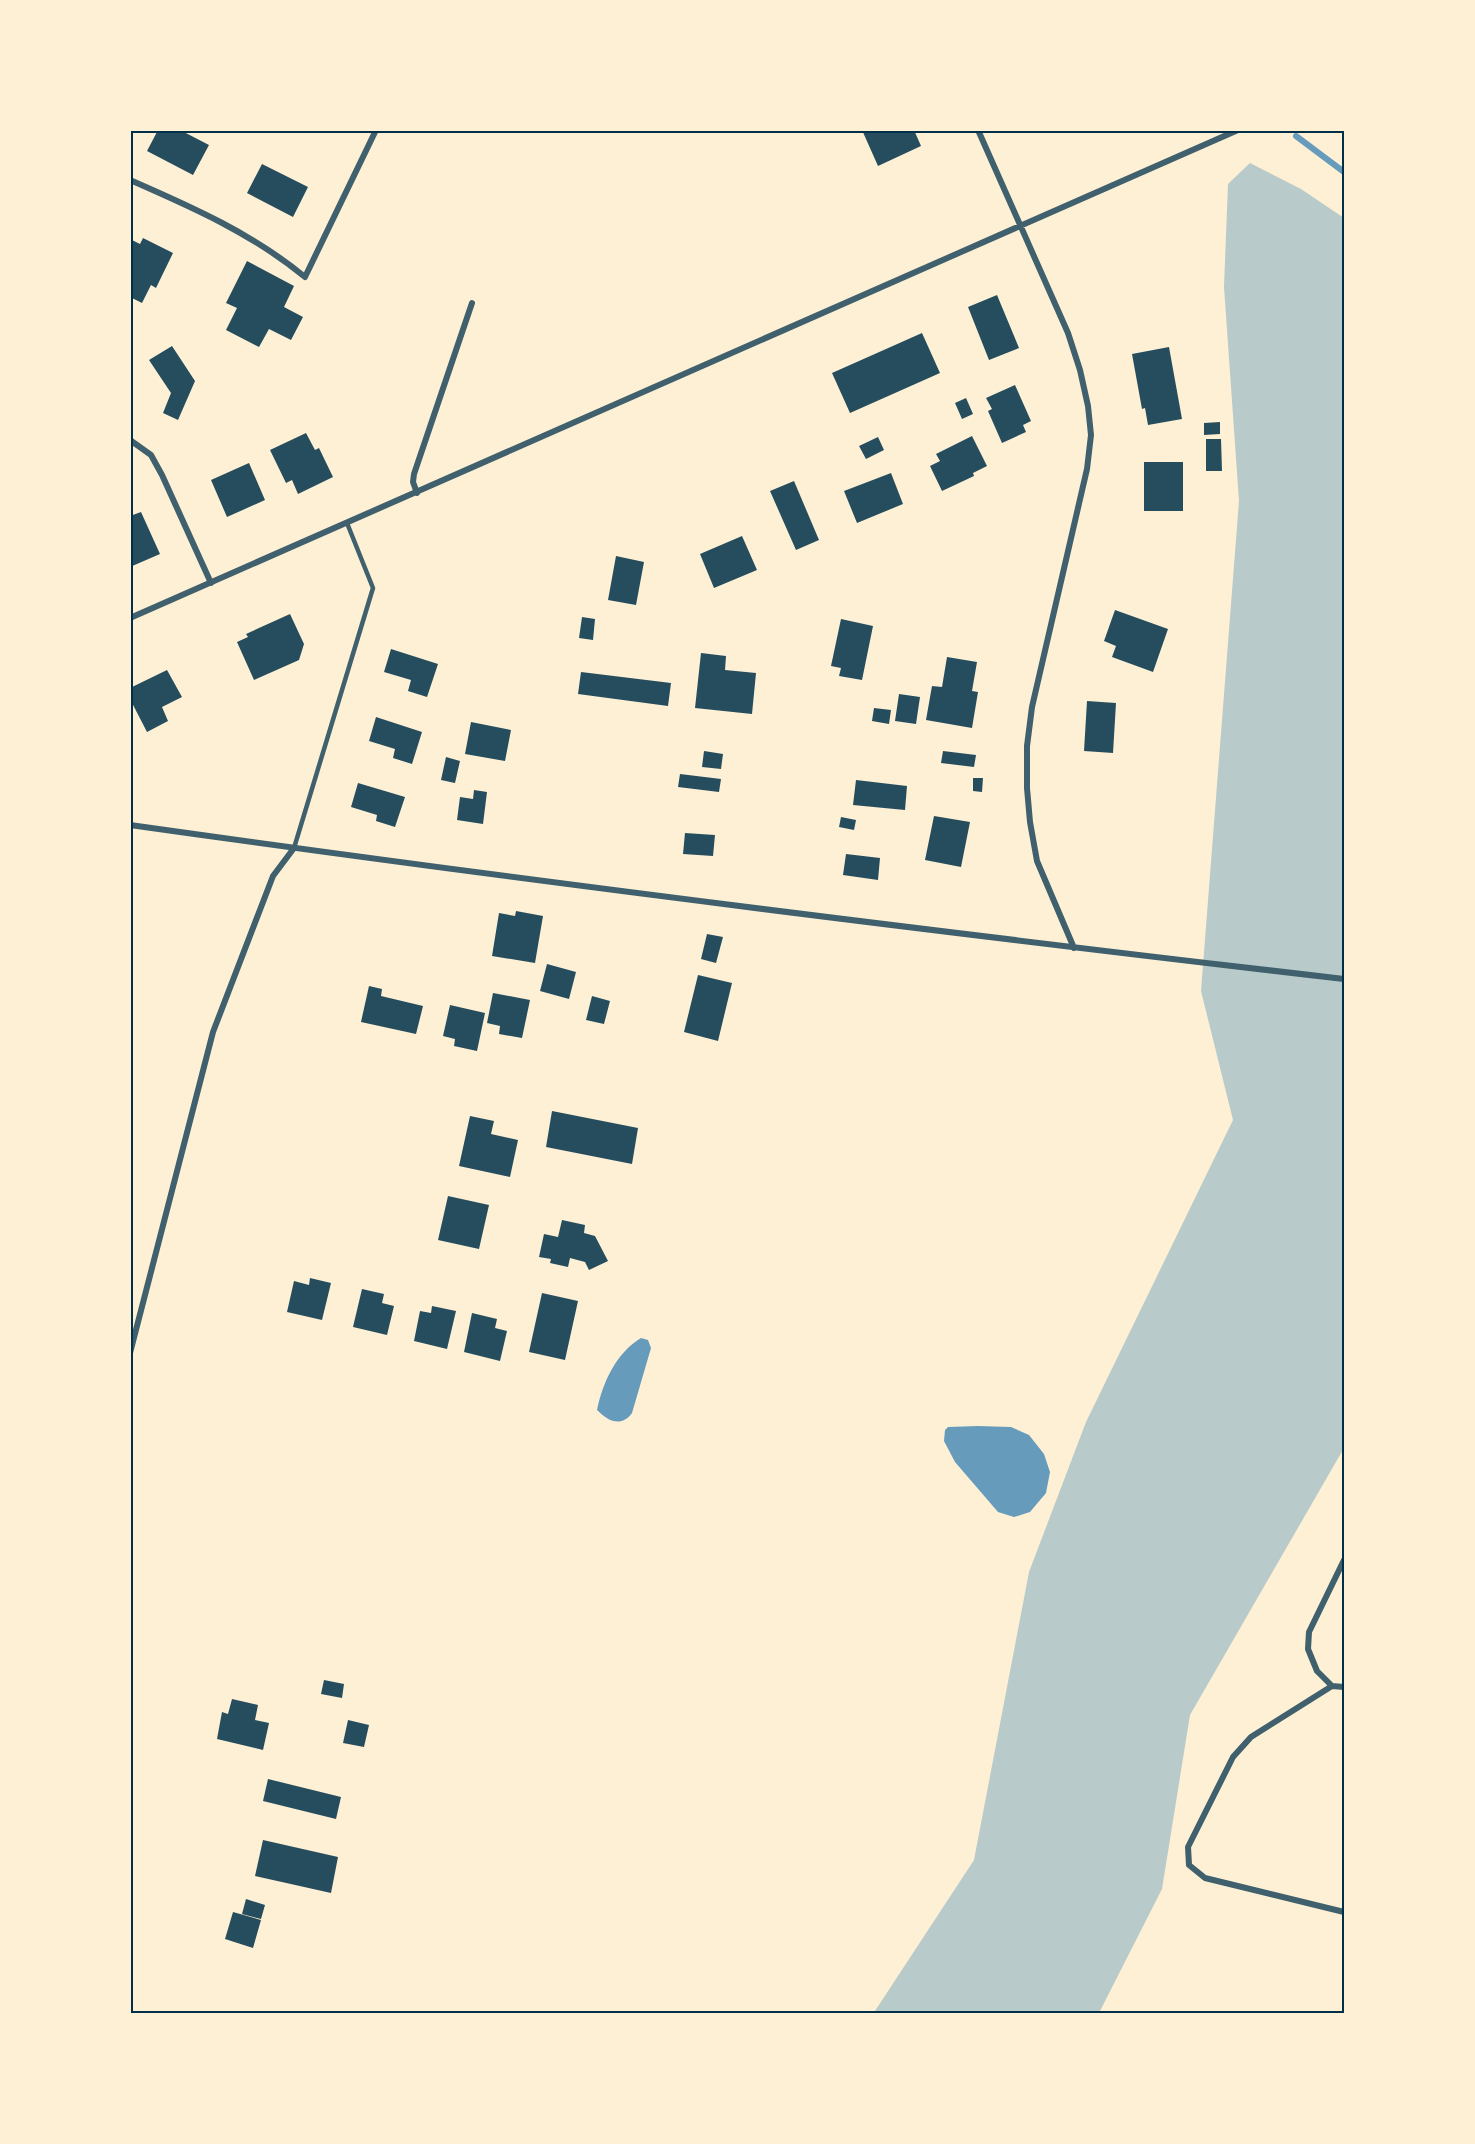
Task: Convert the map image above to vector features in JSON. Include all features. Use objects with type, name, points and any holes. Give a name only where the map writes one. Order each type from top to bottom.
[{"type":"street","points":[[130,180],[214,217],[284,260],[305,277],[376,130]]},
{"type":"street","points":[[978,130],[1068,333],[1086,397],[1091,435],[1087,468],[1032,707],[1027,746],[1026,788],[1037,861],[1074,948]]},
{"type":"street","points":[[130,618],[1238,130]]},
{"type":"street","points":[[417,493],[413,482],[414,474],[472,303]]},
{"type":"street","points":[[130,440],[151,455],[211,583]]},
{"type":"street","points":[[130,825],[1074,948],[1344,979]]},
{"type":"street","points":[[130,1353],[213,1032],[273,876],[294,848]]},
{"type":"street","points":[[1332,1686],[1317,1671],[1308,1649],[1309,1632],[1344,1560]]},
{"type":"street","points":[[1344,1687],[1332,1686],[1251,1737],[1233,1757],[1188,1847],[1189,1865],[1205,1878],[1344,1912]]},
{"type":"lane","points":[[294,848],[373,588],[347,523]]},
{"type":"shaded area","points":[[1250,163],[1301,189],[1344,218],[1344,1448],[1190,1715],[1162,1889],[1099,2013],[873,2014],[974,1860],[1029,1572],[1086,1422],[1233,1120],[1201,991],[1239,501],[1224,287],[1228,184]]},
{"type":"water","points":[[641,1338],[648,1340],[651,1348],[632,1413],[628,1418],[619,1422],[610,1420],[597,1410],[603,1389],[618,1360],[632,1344]]},
{"type":"water","points":[[948,1427],[1011,1427],[1029,1435],[1044,1454],[1050,1472],[1046,1493],[1030,1512],[1014,1517],[998,1512],[955,1462],[944,1441],[945,1430]]},
{"type":"building","points":[[158,130],[180,130],[209,145],[193,175],[147,151]]},
{"type":"building","points":[[862,130],[914,130],[921,146],[878,166]]},
{"type":"building","points":[[262,164],[308,187],[293,217],[247,193]]},
{"type":"building","points":[[143,238],[173,253],[156,288],[151,285],[142,303],[130,297],[130,239],[140,244]]},
{"type":"building","points":[[247,261],[294,286],[284,307],[303,317],[291,340],[269,329],[259,347],[226,330],[237,308],[226,303]]},
{"type":"building","points":[[997,295],[1019,348],[989,360],[968,307]]},
{"type":"building","points":[[922,333],[940,373],[850,413],[832,373]]},
{"type":"building","points":[[172,346],[195,381],[178,420],[163,413],[171,393],[149,360]]},
{"type":"building","points":[[1169,347],[1182,419],[1148,425],[1145,408],[1142,409],[1132,354]]},
{"type":"building","points":[[1015,385],[1031,421],[1023,425],[1026,432],[1002,443],[988,411],[992,409],[986,398]]},
{"type":"building","points":[[966,398],[973,414],[962,419],[955,403]]},
{"type":"building","points":[[1220,422],[1220,434],[1204,435],[1204,423]]},
{"type":"building","points":[[306,433],[315,450],[319,448],[333,477],[298,494],[292,480],[286,483],[270,450]]},
{"type":"building","points":[[972,436],[987,466],[973,473],[974,476],[942,491],[930,466],[940,461],[936,454]]},
{"type":"building","points":[[878,437],[884,450],[866,459],[859,446]]},
{"type":"building","points":[[1206,439],[1221,439],[1222,471],[1206,471]]},
{"type":"building","points":[[1144,462],[1183,462],[1183,511],[1144,511]]},
{"type":"building","points":[[249,463],[265,500],[227,517],[211,480]]},
{"type":"building","points":[[891,473],[903,504],[857,523],[844,491]]},
{"type":"building","points":[[794,481],[819,540],[796,550],[770,491]]},
{"type":"building","points":[[141,512],[160,554],[130,567],[130,516]]},
{"type":"building","points":[[742,536],[757,570],[714,588],[700,554]]},
{"type":"building","points":[[616,556],[644,562],[636,605],[608,600]]},
{"type":"building","points":[[1115,610],[1168,629],[1153,672],[1112,657],[1116,646],[1104,641]]},
{"type":"building","points":[[290,614],[304,644],[299,660],[254,680],[237,642],[248,637],[246,634]]},
{"type":"building","points":[[582,617],[595,619],[593,640],[579,638]]},
{"type":"building","points":[[841,619],[873,626],[862,680],[839,676],[841,668],[831,666]]},
{"type":"building","points":[[391,649],[438,664],[427,697],[408,691],[411,680],[384,672]]},
{"type":"building","points":[[701,653],[726,656],[725,670],[756,673],[752,714],[695,708]]},
{"type":"building","points":[[947,657],[977,662],[972,691],[978,692],[972,728],[926,720],[932,686],[942,687]]},
{"type":"building","points":[[167,670],[182,697],[162,707],[168,721],[147,732],[130,699],[130,688]]},
{"type":"building","points":[[581,672],[671,683],[668,706],[578,694]]},
{"type":"building","points":[[899,694],[920,697],[916,724],[895,721]]},
{"type":"building","points":[[1087,701],[1116,703],[1113,753],[1084,751]]},
{"type":"building","points":[[874,708],[891,710],[889,724],[872,721]]},
{"type":"building","points":[[376,717],[422,732],[412,764],[393,758],[395,749],[369,741]]},
{"type":"building","points":[[471,722],[511,730],[505,761],[465,754]]},
{"type":"building","points":[[704,751],[723,754],[721,769],[702,767]]},
{"type":"building","points":[[943,751],[976,755],[974,767],[941,763]]},
{"type":"building","points":[[446,757],[460,761],[455,783],[441,780]]},
{"type":"building","points":[[680,774],[721,779],[719,792],[678,787]]},
{"type":"building","points":[[973,778],[983,778],[982,792],[973,791]]},
{"type":"building","points":[[856,780],[907,786],[905,810],[853,805]]},
{"type":"building","points":[[358,783],[405,797],[395,827],[376,821],[377,815],[351,807]]},
{"type":"building","points":[[474,790],[487,792],[483,824],[457,820],[460,797],[473,799]]},
{"type":"building","points":[[934,816],[970,822],[961,867],[925,860]]},
{"type":"building","points":[[841,817],[856,820],[854,830],[839,827]]},
{"type":"building","points":[[685,833],[715,835],[713,856],[683,854]]},
{"type":"building","points":[[846,854],[880,858],[878,880],[843,875]]},
{"type":"building","points":[[516,911],[543,916],[535,963],[492,956],[499,913],[515,916]]},
{"type":"building","points":[[707,934],[723,937],[716,963],[701,959]]},
{"type":"building","points":[[547,964],[576,972],[569,999],[540,991]]},
{"type":"building","points":[[698,975],[732,983],[718,1041],[684,1032]]},
{"type":"building","points":[[369,986],[382,989],[381,996],[423,1006],[416,1034],[361,1022]]},
{"type":"building","points":[[493,993],[530,1000],[522,1038],[499,1034],[500,1026],[487,1023]]},
{"type":"building","points":[[592,996],[610,1001],[604,1024],[586,1020]]},
{"type":"building","points":[[450,1005],[485,1013],[477,1051],[454,1046],[455,1039],[443,1036]]},
{"type":"building","points":[[552,1111],[638,1128],[632,1164],[546,1147]]},
{"type":"building","points":[[470,1116],[494,1121],[491,1134],[518,1140],[510,1177],[459,1166]]},
{"type":"building","points":[[448,1196],[489,1205],[479,1249],[438,1240]]},
{"type":"building","points":[[562,1220],[585,1225],[584,1233],[595,1236],[608,1261],[589,1270],[585,1262],[570,1258],[568,1267],[550,1263],[551,1259],[539,1257],[544,1234],[558,1237]]},
{"type":"building","points":[[310,1278],[331,1283],[322,1320],[287,1312],[294,1281],[309,1285]]},
{"type":"building","points":[[362,1289],[384,1294],[382,1303],[394,1306],[387,1335],[353,1327]]},
{"type":"building","points":[[542,1293],[578,1301],[565,1360],[529,1352]]},
{"type":"building","points":[[432,1306],[456,1311],[447,1349],[414,1341],[420,1311],[431,1313]]},
{"type":"building","points":[[472,1313],[497,1319],[495,1328],[507,1331],[500,1361],[464,1352]]},
{"type":"building","points":[[324,1680],[344,1684],[342,1698],[321,1694]]},
{"type":"building","points":[[232,1699],[258,1705],[255,1720],[269,1723],[263,1750],[217,1739],[222,1712],[228,1714]]},
{"type":"building","points":[[348,1720],[369,1725],[364,1747],[343,1743]]},
{"type":"building","points":[[268,1779],[341,1797],[336,1819],[263,1801]]},
{"type":"building","points":[[263,1840],[338,1857],[331,1893],[255,1876]]},
{"type":"building","points":[[246,1899],[265,1905],[261,1919],[242,1914]]},
{"type":"building","points":[[233,1912],[261,1920],[253,1948],[225,1939]]},
{"type":"waterway","points":[[1296,136],[1344,172]]}]
